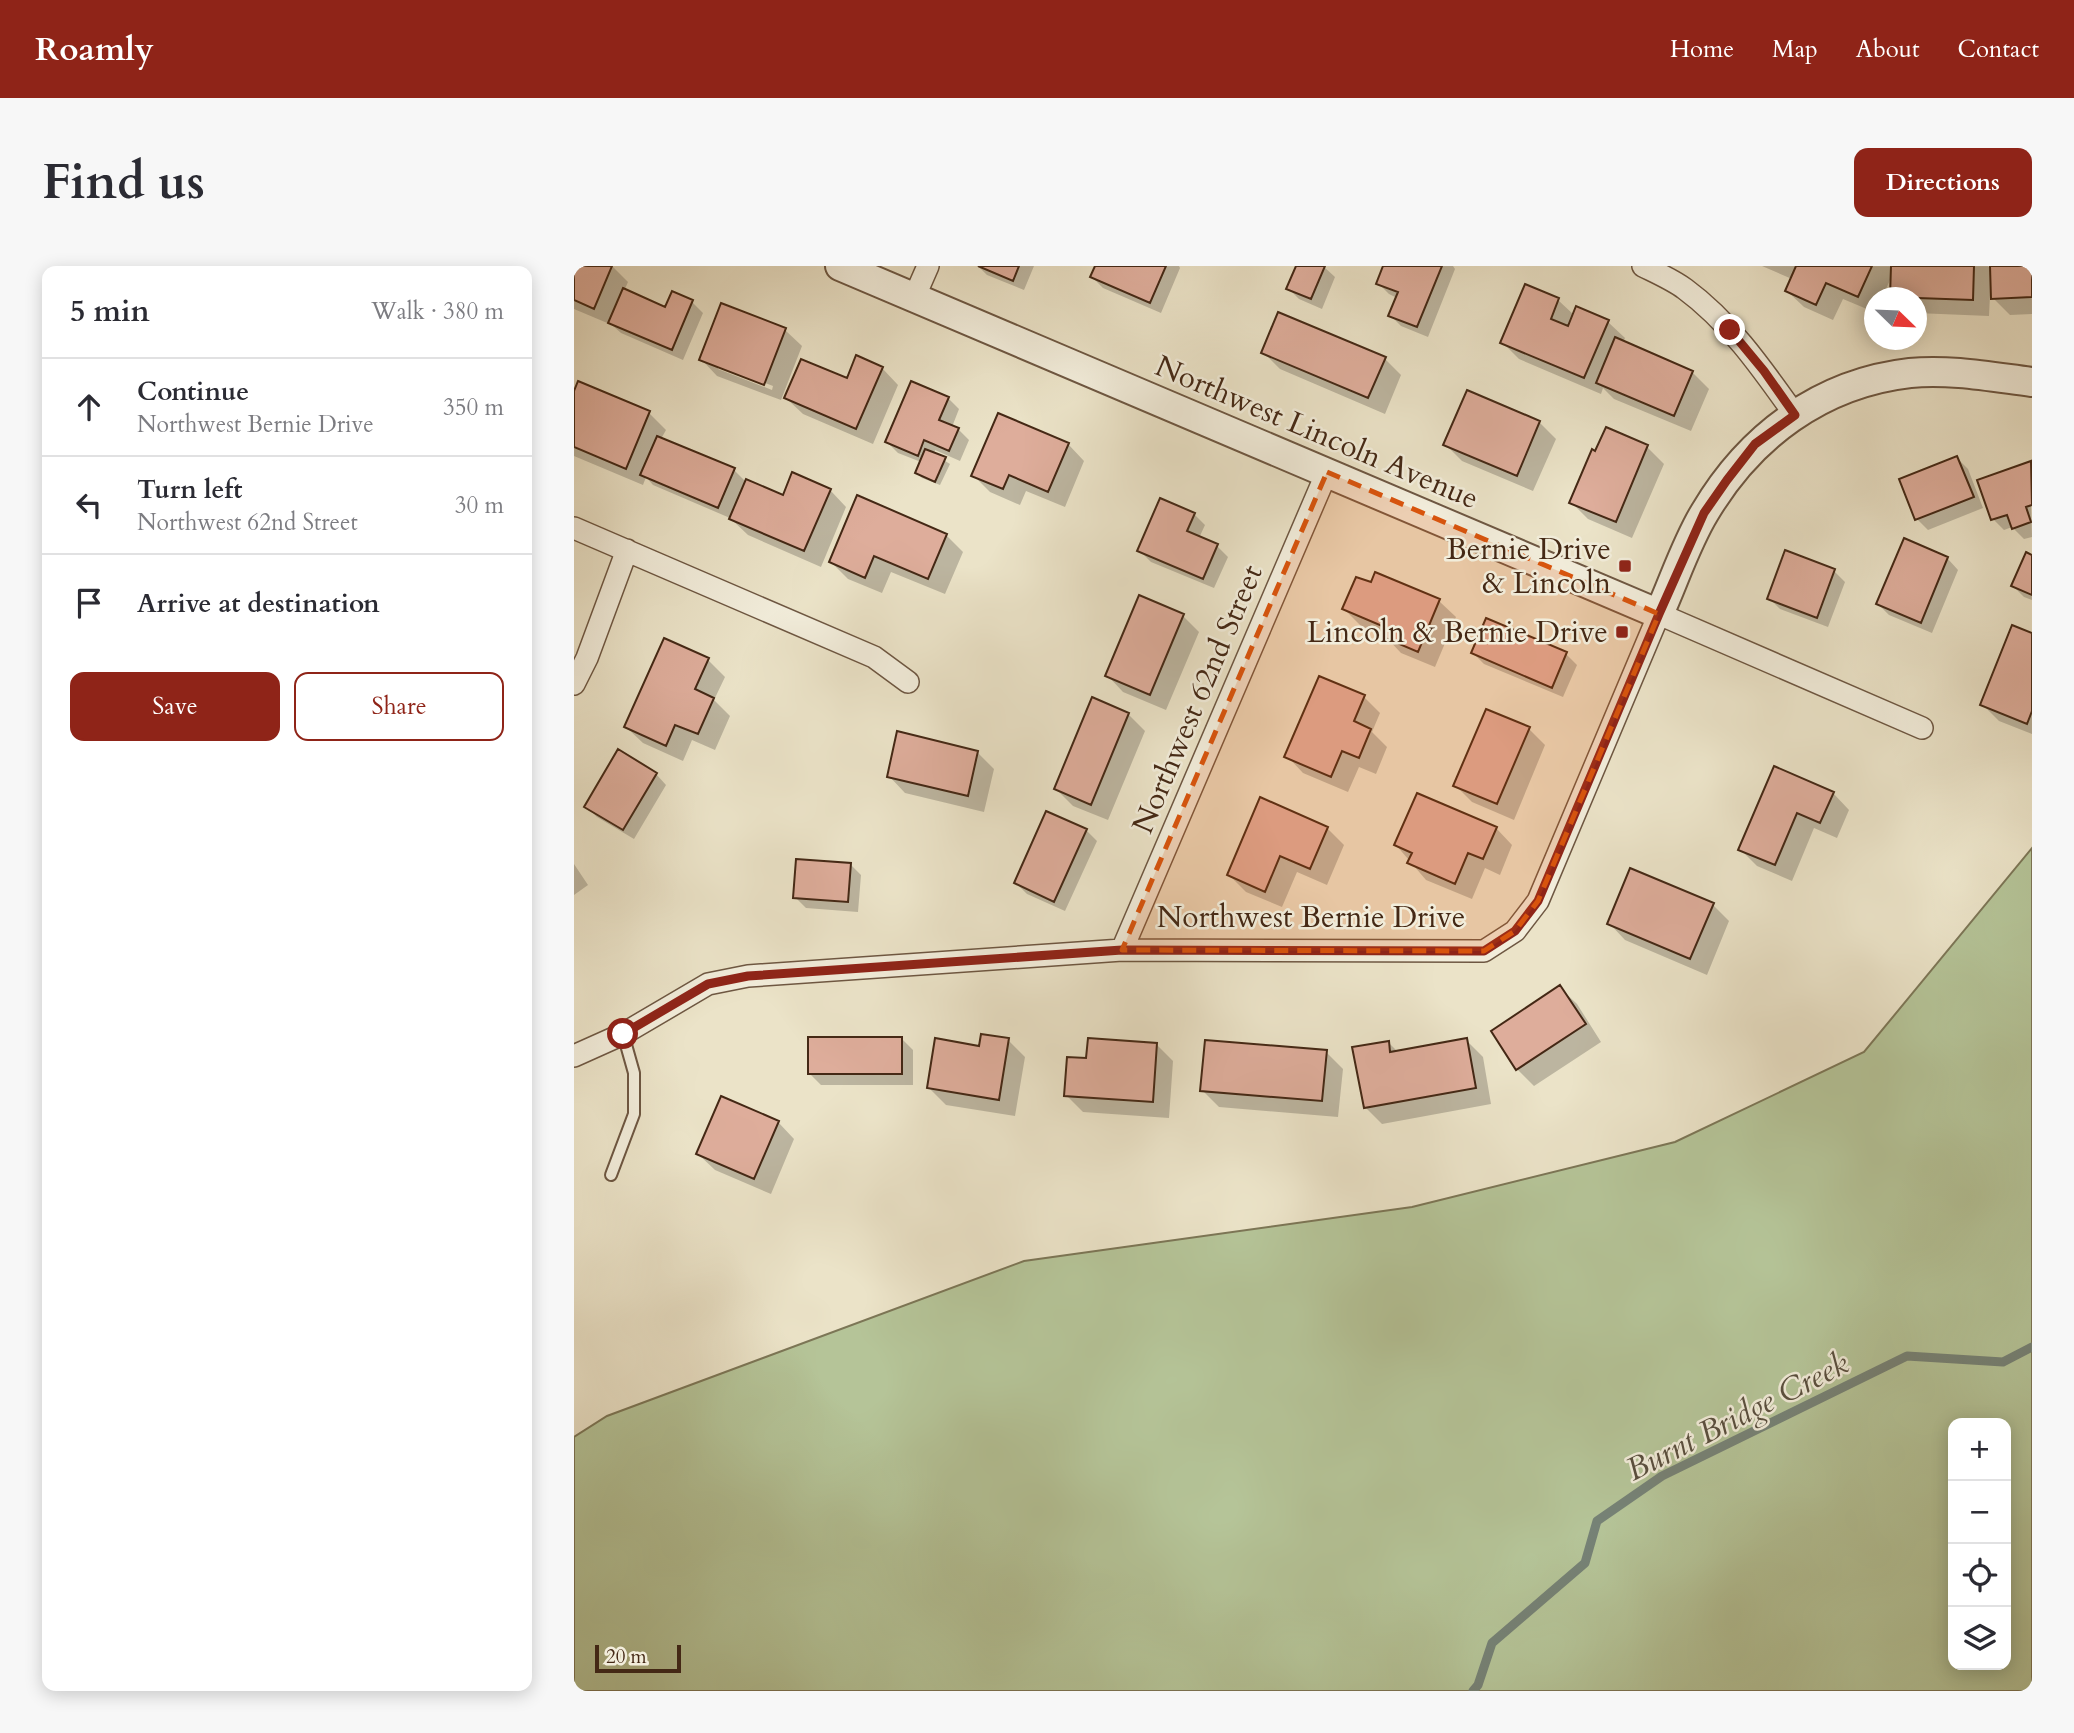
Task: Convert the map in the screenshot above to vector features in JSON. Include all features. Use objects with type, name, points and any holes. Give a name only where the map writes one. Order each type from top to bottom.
[{"type":"street","name":"Northwest Lincoln Avenue","points":[[840,266],[1659,614],[1922,729]]},
{"type":"street","points":[[914,298],[928,266]]},
{"type":"street","points":[[1643,266],[1685,289],[1730,330],[1764,371],[1795,415]]},
{"type":"street","name":"Northwest Bernie Drive","points":[[574,1056],[623,1034],[708,984],[748,976],[1122,950],[1484,951],[1515,931],[1538,901],[1704,513],[1755,444],[1795,415],[1834,392],[1868,381],[1910,373],[1956,373],[2032,382]]},
{"type":"street","name":"Northwest 62nd Street","points":[[1122,950],[1327,472]]},
{"type":"street","points":[[574,528],[874,657],[908,682]]},
{"type":"street","points":[[574,684],[587,658],[627,550]]},
{"type":"lane","points":[[611,1175],[634,1114],[634,1073],[623,1034]]},
{"type":"highlighted area","points":[[1327,472],[1659,614],[1538,901],[1515,931],[1484,951],[1122,950]]},
{"type":"green space","points":[[2032,848],[2032,1691],[574,1691],[574,1437],[607,1416],[1024,1261],[1412,1207],[1675,1142],[1864,1052]]},
{"type":"building","points":[[574,266],[612,266],[594,309],[574,300]]},
{"type":"building","points":[[978,266],[1019,266],[1013,281]]},
{"type":"building","points":[[1095,266],[1166,266],[1150,303],[1090,277]]},
{"type":"building","points":[[1296,266],[1325,266],[1311,299],[1286,289]]},
{"type":"building","points":[[1383,266],[1442,266],[1417,327],[1388,316],[1398,292],[1376,284]]},
{"type":"building","points":[[1796,266],[1872,266],[1858,297],[1826,283],[1816,305],[1785,291]]},
{"type":"building","points":[[1891,266],[1974,266],[1973,300],[1927,298],[1927,287],[1890,287]]},
{"type":"building","points":[[1990,266],[2032,266],[2032,297],[1991,299]]},
{"type":"building","points":[[1525,284],[1559,298],[1551,319],[1568,326],[1576,306],[1609,320],[1584,378],[1500,343]]},
{"type":"building","points":[[623,288],[665,307],[672,291],[693,300],[672,350],[608,323]]},
{"type":"building","points":[[721,303],[786,328],[764,385],[699,360]]},
{"type":"building","points":[[1278,312],[1386,357],[1368,398],[1261,353]]},
{"type":"building","points":[[1615,337],[1693,371],[1674,416],[1596,383]]},
{"type":"building","points":[[856,355],[883,367],[856,429],[784,398],[801,359],[847,378]]},
{"type":"building","points":[[578,381],[650,411],[626,469],[574,447],[574,391]]},
{"type":"building","points":[[911,381],[949,397],[939,420],[959,428],[949,451],[924,440],[918,456],[885,442]]},
{"type":"building","points":[[1467,390],[1540,421],[1517,476],[1443,445]]},
{"type":"building","points":[[998,413],[1069,443],[1048,492],[1009,475],[1003,489],[971,476]]},
{"type":"building","points":[[1606,427],[1648,445],[1616,522],[1569,503],[1592,449],[1595,451]]},
{"type":"building","points":[[657,436],[735,468],[718,508],[640,475]]},
{"type":"building","points":[[925,449],[946,457],[935,482],[915,473]]},
{"type":"building","points":[[1957,456],[1974,497],[1915,520],[1899,479]]},
{"type":"building","points":[[2031,461],[2032,505],[2026,507],[2031,522],[2012,529],[2007,515],[1991,520],[1977,480]]},
{"type":"building","points":[[792,472],[831,489],[804,551],[729,519],[746,479],[783,495]]},
{"type":"building","points":[[857,495],[947,534],[928,579],[874,556],[865,578],[829,562]]},
{"type":"building","points":[[1160,498],[1195,513],[1187,531],[1218,544],[1203,579],[1137,551]]},
{"type":"building","points":[[1904,538],[1948,557],[1921,623],[1876,604]]},
{"type":"building","points":[[1785,550],[1835,569],[1817,618],[1767,599]]},
{"type":"building","points":[[2026,552],[2032,555],[2032,595],[2011,586]]},
{"type":"building","points":[[1375,572],[1440,599],[1418,652],[1383,637],[1387,628],[1342,609],[1356,577],[1371,582]]},
{"type":"building","points":[[1139,595],[1184,614],[1150,695],[1105,676]]},
{"type":"building","points":[[1486,618],[1567,652],[1552,688],[1471,653]]},
{"type":"building","points":[[2012,625],[2032,633],[2032,711],[2027,724],[1980,705]]},
{"type":"building","points":[[664,638],[709,658],[695,689],[714,698],[698,734],[675,725],[666,746],[624,727]]},
{"type":"building","points":[[1319,676],[1365,695],[1354,721],[1371,729],[1359,758],[1342,751],[1331,777],[1284,757]]},
{"type":"building","points":[[1092,697],[1129,713],[1091,805],[1054,789]]},
{"type":"building","points":[[1486,709],[1530,727],[1497,804],[1453,786]]},
{"type":"building","points":[[897,731],[978,751],[968,796],[887,777]]},
{"type":"building","points":[[618,749],[657,773],[623,830],[584,807]]},
{"type":"building","points":[[1774,766],[1834,792],[1820,823],[1797,813],[1775,865],[1738,850]]},
{"type":"building","points":[[1417,793],[1497,827],[1483,859],[1468,853],[1455,884],[1407,863],[1412,853],[1394,845]]},
{"type":"building","points":[[1260,797],[1328,827],[1310,869],[1280,856],[1265,892],[1227,875]]},
{"type":"building","points":[[1046,811],[1087,829],[1054,902],[1014,883]]},
{"type":"building","points":[[796,859],[851,863],[848,902],[793,898]]},
{"type":"building","points":[[1630,868],[1714,903],[1690,959],[1607,924]]},
{"type":"building","points":[[1560,985],[1586,1024],[1516,1070],[1491,1031]]},
{"type":"building","points":[[981,1034],[1009,1038],[999,1100],[927,1088],[935,1038],[979,1046]]},
{"type":"building","points":[[808,1037],[902,1037],[902,1074],[808,1074]]},
{"type":"building","points":[[1088,1038],[1157,1043],[1153,1102],[1064,1096],[1067,1057],[1086,1058]]},
{"type":"building","points":[[1467,1038],[1476,1088],[1364,1108],[1352,1047],[1389,1041],[1390,1052]]},
{"type":"building","points":[[1205,1040],[1327,1050],[1322,1101],[1200,1091]]},
{"type":"building","points":[[721,1096],[779,1121],[754,1179],[696,1154]]},
{"type":"waterway","name":"Burnt Bridge Creek","points":[[1473,1691],[1478,1685],[1492,1643],[1585,1563],[1597,1521],[1662,1476],[1907,1356],[2003,1362],[2032,1347]]},
{"type":"place","name":"Bernie Drive & Lincoln","points":[[1625,566]]},
{"type":"place","name":"Lincoln & Bernie Drive","points":[[1622,632]]},
{"type":"route","points":[[623,1034],[708,984],[748,976],[1122,950],[1484,951],[1515,931],[1538,901],[1704,513],[1755,444],[1795,415],[1764,371],[1730,330]]}]
